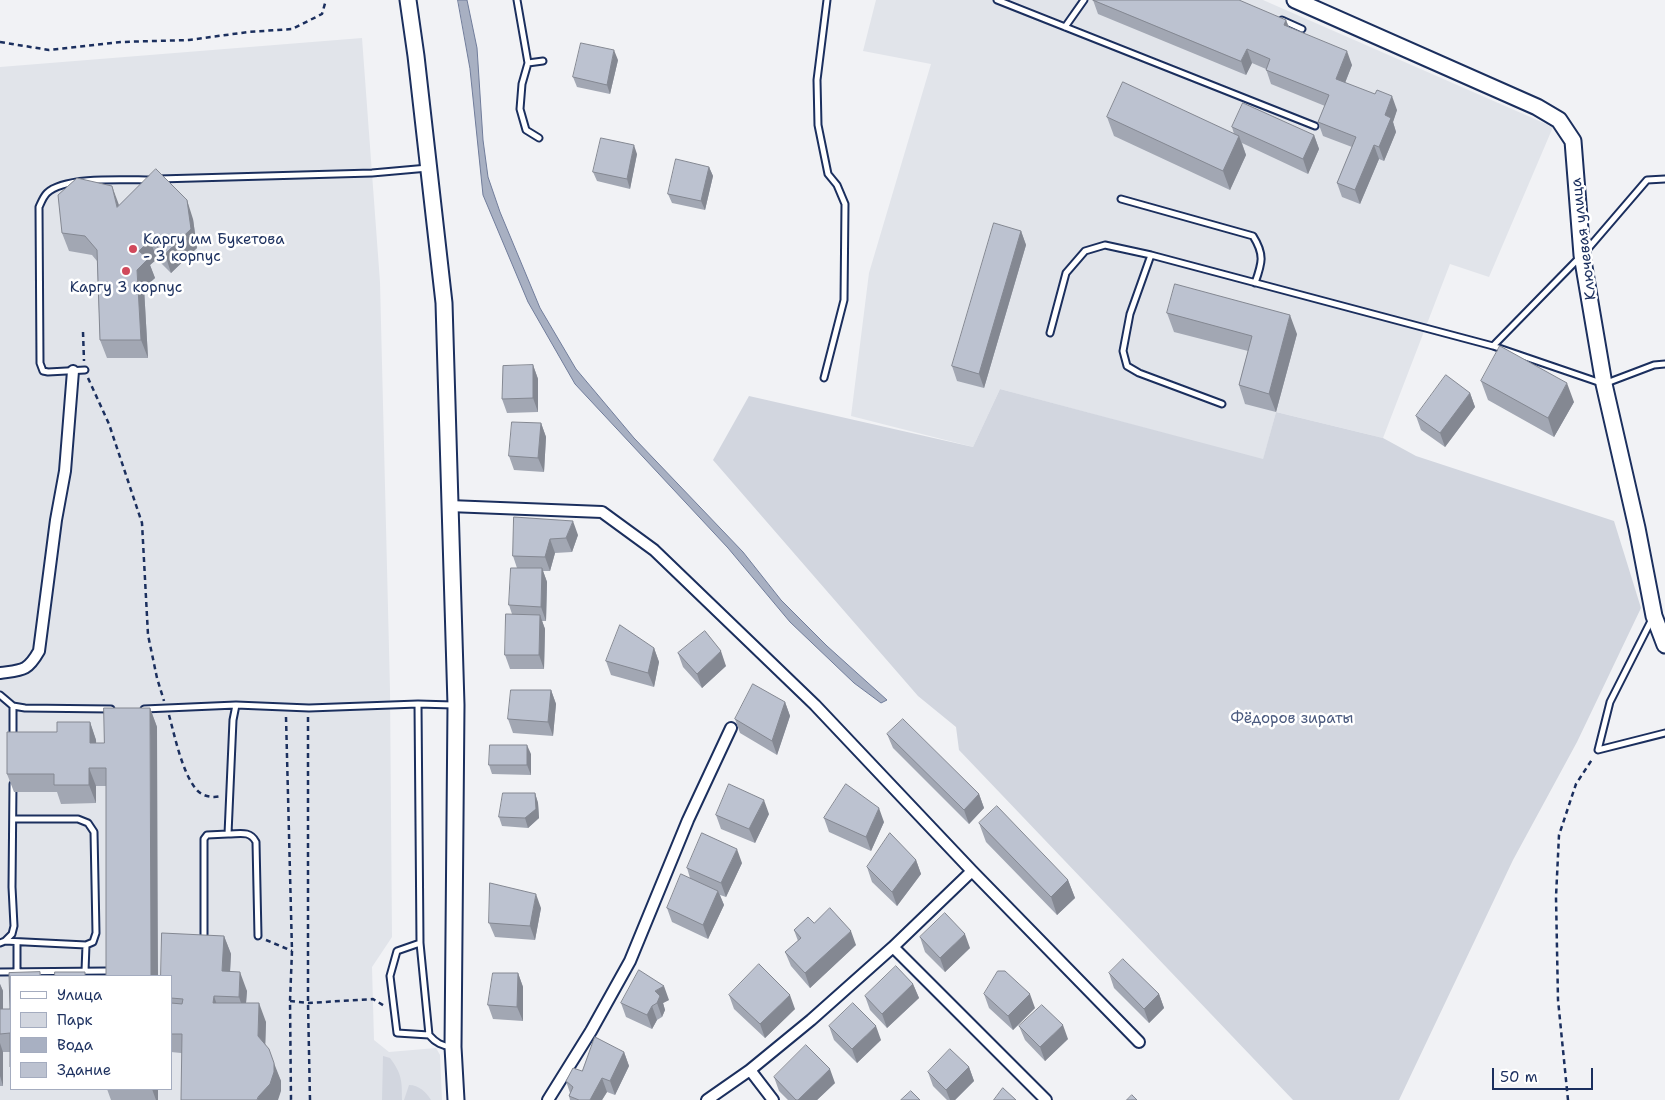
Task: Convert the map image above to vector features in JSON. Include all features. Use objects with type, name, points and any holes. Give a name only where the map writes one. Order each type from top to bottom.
[{"type":"street","points":[[408,0],[444,303],[456,706],[453,1047],[456,1100]]},
{"type":"street","name":"Ключевая улица","points":[[1295,0],[1537,107],[1559,120],[1573,141],[1582,255],[1604,384],[1654,616],[1665,645]]},
{"type":"street","points":[[0,673],[26,669],[34,661],[39,651],[64,471],[73,371]]},
{"type":"street","points":[[449,506],[602,512],[654,550],[802,691],[972,871],[1139,1042]]},
{"type":"street","points":[[548,1100],[591,1031],[630,961],[688,820],[731,728]]},
{"type":"street","points":[[707,1100],[750,1070],[818,1014],[893,947],[972,871]]},
{"type":"street","points":[[893,947],[1046,1100]]},
{"type":"street","points":[[750,1070],[773,1100]]},
{"type":"lane","points":[[517,0],[528,63],[522,84],[520,109],[526,130],[539,138]]},
{"type":"lane","points":[[824,378],[844,300],[845,214],[845,204],[837,186],[828,174],[818,125],[817,80],[827,0]]},
{"type":"lane","points":[[997,0],[1315,126]]},
{"type":"lane","points":[[1065,27],[1084,0]]},
{"type":"lane","points":[[1277,18],[1302,29]]},
{"type":"lane","points":[[528,63],[543,61]]},
{"type":"lane","points":[[85,370],[48,372],[43,370],[40,363],[39,207],[45,194],[55,187],[72,182],[372,173],[429,168]]},
{"type":"lane","points":[[1493,346],[1582,255],[1647,180],[1665,179]]},
{"type":"lane","points":[[1121,199],[1253,236],[1260,248],[1262,262],[1255,283]]},
{"type":"lane","points":[[1050,334],[1066,272],[1085,251],[1105,245],[1151,255],[1493,346],[1604,384],[1654,365],[1665,364]]},
{"type":"lane","points":[[1151,255],[1130,314],[1123,351],[1126,366],[1139,374],[1222,404]]},
{"type":"lane","points":[[1654,616],[1610,702],[1598,750],[1665,733]]},
{"type":"lane","points":[[0,694],[13,706],[25,708],[113,710]]},
{"type":"lane","points":[[140,709],[236,705],[286,708],[418,704],[456,706]]},
{"type":"lane","points":[[418,704],[420,943],[429,1035],[435,1042],[443,1046],[453,1047]]},
{"type":"lane","points":[[228,834],[236,705]]},
{"type":"lane","points":[[13,706],[13,744]]},
{"type":"lane","points":[[3,942],[12,934],[14,926],[12,887],[13,781]]},
{"type":"lane","points":[[3,942],[86,945],[92,942],[96,933],[94,832],[88,823],[78,819],[13,819]]},
{"type":"lane","points":[[204,943],[204,839],[207,835],[212,834],[248,833],[253,836],[256,842],[258,936]]},
{"type":"lane","points":[[17,942],[18,972]]},
{"type":"lane","points":[[420,943],[397,951],[390,976],[397,1033],[429,1035]]},
{"type":"lane","points":[[86,945],[86,972]]},
{"type":"lane","points":[[0,972],[106,971]]},
{"type":"path","points":[[0,42],[49,50],[121,42],[189,40],[292,28],[322,14],[326,0]]},
{"type":"path","points":[[84,332],[85,370],[109,424],[142,523],[148,635],[157,678],[183,764],[197,790],[204,795],[215,797],[230,796]]},
{"type":"path","points":[[286,708],[292,951],[290,1002],[291,1100]]},
{"type":"path","points":[[308,708],[308,1003],[310,1100]]},
{"type":"path","points":[[1568,1100],[1558,1000],[1556,897],[1559,835],[1576,784],[1598,750]]},
{"type":"path","points":[[258,936],[292,951]]},
{"type":"path","points":[[290,1002],[308,1003],[373,999],[394,1013]]},
{"type":"shaded area","points":[[876,0],[1263,0],[1553,127],[1489,277],[1450,264],[1383,438],[1276,412],[1263,460],[1000,389],[973,447],[851,416],[869,273],[931,64],[863,51]]},
{"type":"shaded area","points":[[362,38],[380,282],[390,690],[392,937],[372,967],[374,1040],[389,1052],[436,1048],[440,1055],[442,1100],[0,1100],[0,67]]},
{"type":"green space","name":"Фёдоров зираты","points":[[1000,389],[1263,459],[1276,412],[1383,438],[1416,456],[1614,521],[1641,608],[1577,742],[1513,860],[1399,1100],[1293,1100],[959,750],[956,727],[918,696],[713,460],[749,396],[973,447]]},
{"type":"green space","points":[[383,1056],[390,1058],[399,1073],[402,1100],[382,1100]]},
{"type":"green space","points":[[409,1085],[416,1086],[422,1090],[431,1100],[404,1100]]},
{"type":"water","points":[[458,0],[467,0],[477,48],[483,140],[488,177],[500,212],[540,308],[576,369],[634,438],[743,552],[781,600],[827,646],[887,700],[881,703],[854,683],[790,622],[728,548],[575,384],[528,302],[483,195],[470,69]]},
{"type":"building","points":[[1093,0],[1239,0],[1286,20],[1284,25],[1347,51],[1336,79],[1375,94],[1377,90],[1392,96],[1385,115],[1391,118],[1379,147],[1374,145],[1355,190],[1337,183],[1356,137],[1318,122],[1329,95],[1266,70],[1270,59],[1247,49],[1241,61]]},
{"type":"building","points":[[581,43],[614,50],[607,85],[573,77]]},
{"type":"building","points":[[1123,82],[1239,136],[1223,171],[1107,117]]},
{"type":"building","points":[[1243,103],[1314,135],[1303,159],[1232,127]]},
{"type":"building","points":[[601,138],[634,145],[627,179],[593,172]]},
{"type":"building","points":[[676,159],[709,167],[701,201],[668,194]]},
{"type":"building","name":"Каргу 3 корпус","points":[[156,169],[187,200],[191,229],[165,254],[150,240],[139,251],[148,259],[137,270],[141,340],[100,340],[97,250],[85,236],[62,233],[58,195],[77,178],[112,186],[117,207]]},
{"type":"building","points":[[994,223],[1021,231],[979,374],[952,366]]},
{"type":"building","points":[[1175,284],[1290,315],[1269,394],[1239,385],[1252,336],[1167,313]]},
{"type":"building","points":[[1500,346],[1567,383],[1548,418],[1481,381]]},
{"type":"building","points":[[533,365],[533,398],[502,399],[503,366]]},
{"type":"building","points":[[1446,375],[1470,393],[1440,433],[1416,416]]},
{"type":"building","points":[[512,422],[541,423],[538,458],[509,456]]},
{"type":"building","points":[[514,517],[573,521],[566,538],[550,539],[545,557],[513,556]]},
{"type":"building","points":[[511,568],[542,568],[541,607],[509,605]]},
{"type":"building","points":[[506,614],[540,615],[539,655],[505,655]]},
{"type":"building","points":[[620,625],[654,648],[648,673],[606,661]]},
{"type":"building","points":[[705,631],[721,651],[697,674],[678,653]]},
{"type":"building","points":[[753,684],[785,702],[772,741],[735,719]]},
{"type":"building","points":[[511,690],[551,690],[548,722],[508,719]]},
{"type":"building","points":[[104,708],[150,708],[151,975],[106,975],[106,768],[89,768],[89,785],[54,785],[54,774],[7,774],[7,732],[57,732],[57,722],[90,722],[90,743],[104,743]]},
{"type":"building","points":[[903,719],[979,794],[964,810],[887,734]]},
{"type":"building","points":[[490,745],[527,745],[527,765],[489,765]]},
{"type":"building","points":[[729,784],[764,800],[749,829],[716,815]]},
{"type":"building","points":[[846,784],[879,808],[866,837],[824,818]]},
{"type":"building","points":[[503,793],[535,793],[536,809],[525,818],[499,817]]},
{"type":"building","points":[[997,806],[1068,880],[1051,897],[979,823]]},
{"type":"building","points":[[702,833],[737,849],[721,883],[687,868]]},
{"type":"building","points":[[890,833],[916,860],[892,892],[867,867]]},
{"type":"building","points":[[681,874],[718,891],[703,925],[667,908]]},
{"type":"building","points":[[490,883],[536,894],[530,926],[489,923]]},
{"type":"building","points":[[830,908],[851,931],[805,973],[785,952],[801,938],[794,930],[808,917],[814,923]]},
{"type":"building","points":[[945,913],[965,934],[940,958],[920,937]]},
{"type":"building","points":[[162,933],[224,936],[222,971],[240,972],[239,997],[214,996],[213,1003],[259,1003],[258,1036],[269,1049],[274,1063],[274,1072],[270,1084],[257,1100],[181,1100],[182,1034],[172,1034],[172,1003],[182,1004],[183,999],[172,998],[172,975],[161,975]]},
{"type":"building","points":[[1123,959],[1159,994],[1144,1009],[1109,973]]},
{"type":"building","points":[[759,964],[790,995],[760,1024],[729,995]]},
{"type":"building","points":[[896,966],[913,984],[882,1014],[865,996]]},
{"type":"building","points":[[639,970],[664,986],[655,991],[660,996],[647,1015],[621,1003]]},
{"type":"building","points":[[998,971],[1005,971],[1030,994],[1008,1016],[984,994]]},
{"type":"building","points":[[40,972],[40,975],[10,975],[10,1009],[9,973]]},
{"type":"building","points":[[55,972],[85,972],[85,975],[55,975]]},
{"type":"building","points":[[493,973],[518,973],[517,1007],[488,1005]]},
{"type":"building","points":[[853,1003],[876,1026],[852,1049],[829,1026]]},
{"type":"building","points":[[1042,1005],[1063,1025],[1040,1047],[1019,1026]]},
{"type":"building","points":[[0,1009],[10,1009],[10,1033],[0,1034]]},
{"type":"building","points":[[595,1037],[624,1052],[610,1081],[602,1078],[590,1100],[579,1100],[569,1096],[573,1087],[566,1081],[573,1068],[582,1071]]},
{"type":"building","points":[[806,1045],[830,1069],[796,1100],[774,1077]]},
{"type":"building","points":[[950,1049],[969,1067],[946,1090],[928,1072]]},
{"type":"building","points":[[1003,1088],[1016,1100],[994,1100]]},
{"type":"building","points":[[911,1091],[920,1100],[901,1100]]},
{"type":"building","points":[[1132,1095],[1137,1100],[1127,1100]]},
{"type":"place","name":"Каргу им Букетова - 3 корпус","points":[[133,249]]},
{"type":"place","name":"Каргу 3 корпус","points":[[126,271]]}]
